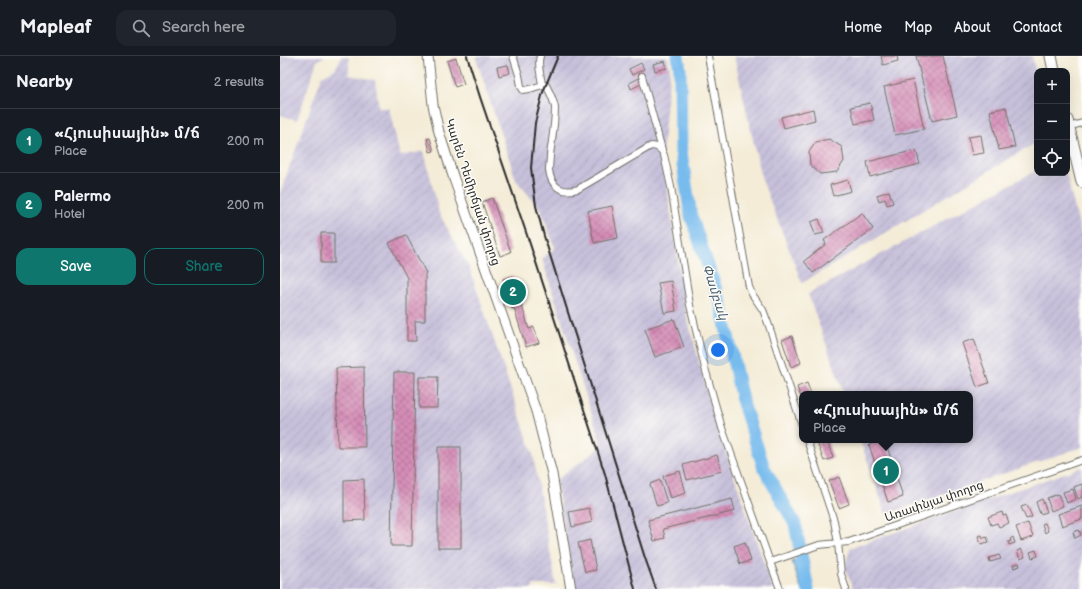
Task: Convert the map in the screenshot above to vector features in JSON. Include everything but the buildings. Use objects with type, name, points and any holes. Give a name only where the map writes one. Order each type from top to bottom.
[{"type":"highway","points":[[1051,56],[1053,68]]},
{"type":"highway","points":[[1070,131],[1082,182]]},
{"type":"main road","name":"Կարեն Դեմիրճյան փողոց","points":[[428,56],[433,104],[439,132],[454,179],[536,411],[552,474],[571,589]]},
{"type":"street","points":[[513,56],[523,90],[546,85],[552,96],[555,109],[549,170],[553,181],[561,190],[572,191],[578,189],[647,148],[655,146],[662,150]]},
{"type":"street","points":[[540,56],[539,66],[542,85]]},
{"type":"street","points":[[708,56],[749,287],[763,310],[799,416]]},
{"type":"street","points":[[642,76],[667,164],[690,305],[705,368],[722,428],[780,589]]},
{"type":"street","points":[[1070,123],[1082,124]]},
{"type":"street","points":[[808,443],[834,521],[841,574],[846,589]]},
{"type":"street","name":"Առափնյա փողոց","points":[[770,562],[819,545],[848,542],[1082,460]]},
{"type":"shaded area","points":[[280,56],[325,56],[317,61],[297,120],[280,115]]},
{"type":"shaded area","points":[[342,56],[349,58],[349,75],[375,80],[379,108],[389,108],[400,156],[424,151],[439,213],[469,267],[533,454],[556,585],[533,585],[533,589],[280,589],[280,193],[322,76],[335,69]]},
{"type":"shaded area","points":[[477,56],[667,56],[670,68],[662,156],[686,312],[714,418],[773,589],[574,589],[556,480],[602,446],[542,259],[555,248],[541,210],[516,180],[476,58]]},
{"type":"shaded area","points":[[734,56],[1032,56],[1035,68],[1034,144],[802,283],[762,180]]},
{"type":"shaded area","points":[[1034,172],[1034,176],[1067,176],[1082,237],[1082,447],[886,514],[861,443],[973,443],[973,391],[843,391],[808,294]]},
{"type":"shaded area","points":[[1082,467],[1082,589],[853,589],[845,567],[850,548]]},
{"type":"water","points":[[806,558],[811,589],[801,589],[792,561]]},
{"type":"waterway","name":"Փամբակ","points":[[678,56],[680,70],[681,152],[691,216],[721,304],[742,400],[764,468],[795,524],[808,589]]},
{"type":"railway","points":[[467,56],[605,474],[635,589]]},
{"type":"railway","points":[[558,56],[543,92],[535,123],[531,168],[536,206],[544,236],[656,589]]},
{"type":"place","name":"Palermo","points":[[513,292]]},
{"type":"place","name":"«Հյուսիսային» մ/ճ","points":[[886,471]]}]
